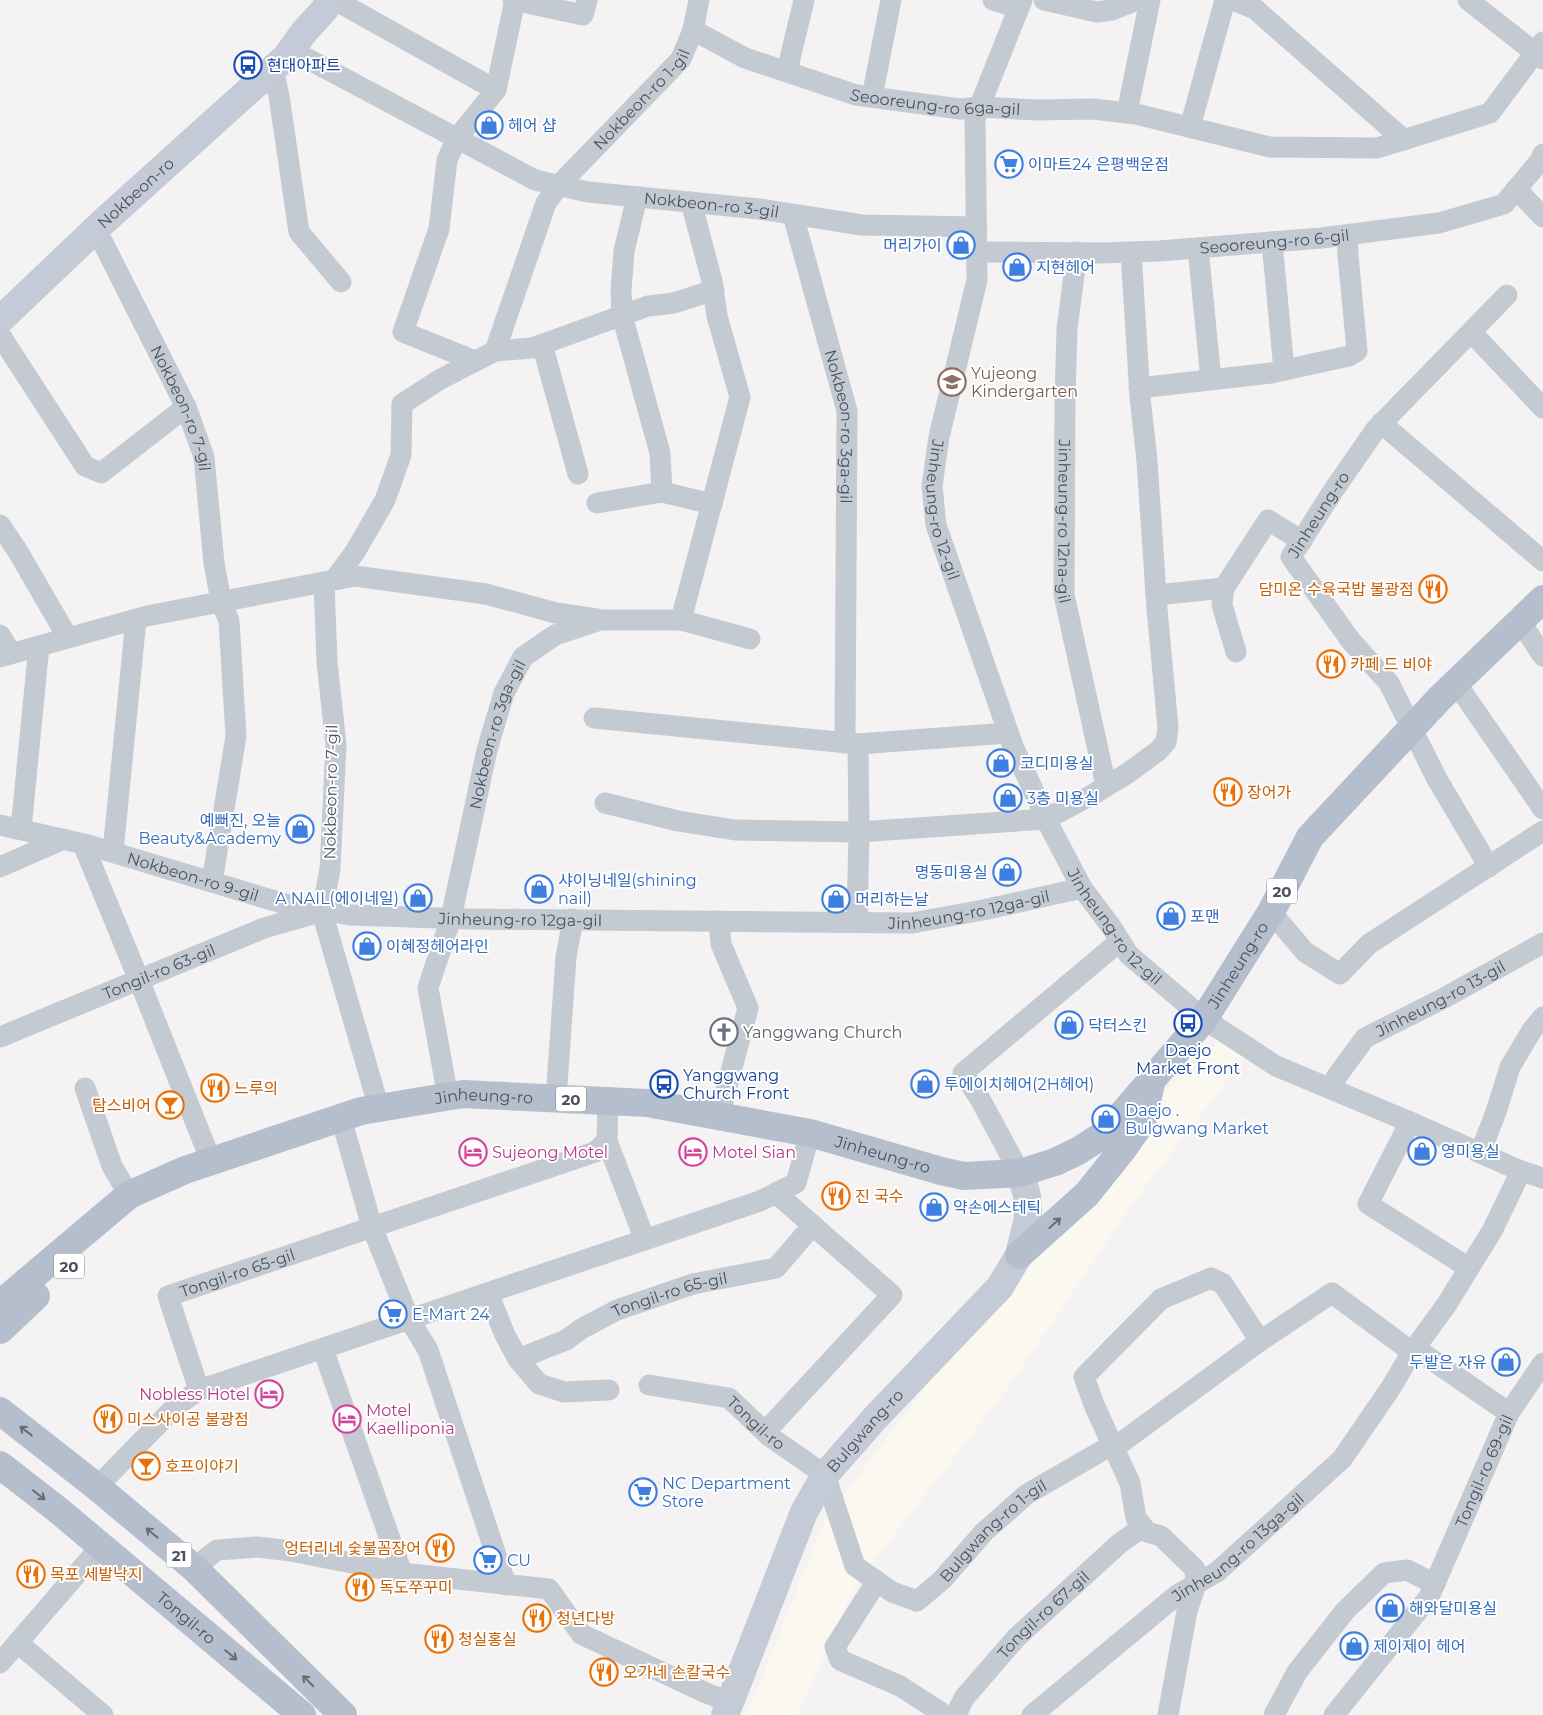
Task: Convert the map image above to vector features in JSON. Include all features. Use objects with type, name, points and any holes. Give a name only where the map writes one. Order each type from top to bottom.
[{"type":"main road","name":"Nokbeon-ro","points":[[0,320],[96,229],[282,59],[325,10],[328,0]]},
{"type":"main road","name":"Jinheung-ro","points":[[3,1301],[129,1195],[185,1170],[361,1111],[462,1094],[647,1103],[810,1133],[964,1176],[1020,1173],[1055,1162],[1078,1151],[1106,1133],[1204,1019],[1271,912],[1310,836],[1456,683],[1543,598]]},
{"type":"main road","points":[[1019,1255],[1088,1194],[1142,1122],[1152,1080]]},
{"type":"main road","name":"Bulgwang-ro","points":[[728,1708],[804,1512],[825,1475],[875,1418],[1000,1286],[1019,1255],[1028,1218],[1027,1195],[1020,1173]]},
{"type":"main road","name":"20","points":[[0,1330],[116,1222],[129,1195]]},
{"type":"main road","name":"21","points":[[0,1411],[97,1487],[194,1568],[343,1715]]},
{"type":"main road","name":"Tongil-ro","points":[[0,1465],[58,1510],[302,1715]]},
{"type":"street","points":[[336,0],[496,90]]},
{"type":"street","points":[[475,362],[404,332],[439,229],[447,160],[457,138],[496,90],[514,0],[584,15],[587,0]]},
{"type":"street","name":"Nokbeon-ro 1-gil","points":[[558,185],[681,58],[693,30],[699,0]]},
{"type":"street","points":[[787,71],[804,0]]},
{"type":"street","points":[[872,97],[891,0]]},
{"type":"street","points":[[993,0],[1021,4]]},
{"type":"street","points":[[1044,0],[1097,12],[1112,10],[1137,0]]},
{"type":"street","points":[[1126,113],[1150,0]]},
{"type":"street","points":[[1190,127],[1225,0]]},
{"type":"street","points":[[1232,0],[1255,10],[1404,140]]},
{"type":"street","points":[[1468,0],[1541,51]]},
{"type":"street","name":"Jinheung-ro 12-gil","points":[[1021,4],[975,118],[977,280],[939,437],[932,486],[936,524],[1008,733],[1046,819],[1082,888],[1110,925],[1129,955],[1204,1019]]},
{"type":"street","name":"Seooreung-ro 6ga-gil","points":[[693,30],[745,58],[856,95],[960,109],[980,106],[1037,110],[1093,109],[1126,113],[1270,147],[1377,148],[1490,113],[1541,51]]},
{"type":"street","name":"Nokbeon-ro 3-gil","points":[[282,59],[457,138],[535,180],[588,192],[691,202],[862,225],[977,227]]},
{"type":"street","points":[[282,59],[279,96],[299,232],[341,282]]},
{"type":"street","name":"Seooreung-ro 6-gil","points":[[977,252],[1131,252],[1198,248],[1347,235],[1439,223],[1504,204],[1543,154]]},
{"type":"street","points":[[495,351],[546,203],[558,185]]},
{"type":"street","points":[[1516,189],[1543,217]]},
{"type":"street","points":[[637,197],[624,251],[621,291],[622,315],[660,453],[662,492]]},
{"type":"street","points":[[680,620],[740,397],[717,316],[712,281],[691,202]]},
{"type":"street","name":"Nokbeon-ro 3ga-gil","points":[[793,215],[847,411],[845,642],[852,743]]},
{"type":"street","name":"Nokbeon-ro 7-gil","points":[[96,229],[186,407],[204,457],[214,562],[221,601],[229,621],[236,736],[212,882]]},
{"type":"street","points":[[1139,388],[1284,370],[1349,356],[1357,351],[1347,235]]},
{"type":"street","points":[[1272,242],[1284,370]]},
{"type":"street","points":[[1198,248],[1211,380]]},
{"type":"street","name":"Jinheung-ro 12na-gil","points":[[1077,252],[1067,329],[1064,595],[1106,786]]},
{"type":"street","points":[[605,804],[678,821],[734,830],[859,832],[1046,819],[1128,773],[1158,751],[1166,742],[1168,728],[1156,595],[1147,460],[1139,388],[1131,252]]},
{"type":"street","points":[[329,581],[355,552],[385,500],[401,456],[402,404],[439,380],[495,351],[532,348],[648,306],[674,303],[714,290]]},
{"type":"street","name":"Jinheung-ro","points":[[1412,728],[1389,683],[1351,641],[1291,557],[1333,491],[1381,423],[1507,295]]},
{"type":"street","points":[[1471,332],[1543,408]]},
{"type":"street","points":[[0,335],[85,466],[101,473],[186,407]]},
{"type":"street","points":[[542,344],[578,474]]},
{"type":"street","points":[[1381,423],[1543,562]]},
{"type":"street","points":[[597,503],[662,492],[712,504]]},
{"type":"street","points":[[1236,652],[1222,605],[1224,588],[1268,520],[1302,541]]},
{"type":"street","points":[[0,525],[17,550],[68,638]]},
{"type":"street","points":[[0,635],[6,655],[136,620],[221,601],[355,576],[486,594],[556,613],[600,620]]},
{"type":"street","name":"Nokbeon-ro 7-gil","points":[[322,912],[330,869],[336,745],[327,662],[329,581]]},
{"type":"street","points":[[1156,595],[1224,588]]},
{"type":"street","points":[[113,852],[136,620]]},
{"type":"street","name":"Nokbeon-ro 3ga-gil","points":[[448,1097],[428,988],[451,918],[487,750],[504,693],[523,657],[555,635],[600,620],[680,620],[750,639]]},
{"type":"street","points":[[1520,620],[1543,656]]},
{"type":"street","points":[[21,830],[39,646]]},
{"type":"street","points":[[1456,683],[1543,809]]},
{"type":"street","points":[[594,718],[852,743],[1008,733]]},
{"type":"street","points":[[1412,728],[1437,779],[1489,867]]},
{"type":"street","points":[[852,743],[859,832],[857,922]]},
{"type":"street","name":"Nokbeon-ro 9-gil","points":[[0,825],[113,852],[285,904],[322,912]]},
{"type":"street","name":"Jinheung-ro","points":[[1271,912],[1305,952],[1340,974],[1369,944],[1543,832]]},
{"type":"street","points":[[0,867],[74,842],[139,980],[211,1161]]},
{"type":"street","name":"Jinheung-ro 12ga-gil","points":[[322,912],[350,915],[451,918],[912,923],[984,910],[1082,888]]},
{"type":"street","points":[[322,912],[379,1108]]},
{"type":"street","name":"Tongil-ro 63-gil","points":[[0,1037],[264,928],[322,912]]},
{"type":"street","points":[[556,1099],[566,957],[573,919]]},
{"type":"street","points":[[718,1116],[748,1008],[721,944],[719,920]]},
{"type":"street","points":[[1020,1173],[964,1073],[1120,941]]},
{"type":"street","name":"Jinheung-ro 13-gil","points":[[1331,1088],[1337,1076],[1365,1038],[1444,998],[1543,943]]},
{"type":"street","points":[[1480,1153],[1496,1112],[1510,1067],[1532,1030],[1543,1017]]},
{"type":"street","points":[[1204,1019],[1276,1066],[1521,1171],[1543,1178]]},
{"type":"street","points":[[84,1088],[112,1166],[129,1195]]},
{"type":"street","points":[[608,1101],[607,1141],[645,1240]]},
{"type":"street","points":[[341,1118],[372,1227],[409,1319],[428,1350],[506,1585]]},
{"type":"street","points":[[1410,1122],[1368,1204],[1469,1268]]},
{"type":"street","points":[[97,1487],[175,1407],[199,1390],[760,1201],[796,1182],[810,1133]]},
{"type":"street","name":"Tongil-ro 65-gil","points":[[199,1390],[168,1296],[595,1152],[607,1141]]},
{"type":"street","name":"Jinheung-ro 13ga-gil","points":[[1032,1715],[1054,1708],[1177,1595],[1217,1572],[1342,1459],[1390,1389],[1412,1352],[1447,1304],[1492,1232],[1521,1171]]},
{"type":"street","points":[[765,1432],[892,1295],[776,1193]]},
{"type":"street","name":"Tongil-ro 65-gil","points":[[518,1359],[566,1340],[581,1329],[617,1310],[693,1284],[776,1268],[813,1225]]},
{"type":"street","points":[[1168,1715],[1187,1611],[1196,1584],[1195,1569],[1161,1536],[1148,1532],[1136,1518],[1130,1483],[1095,1407],[1084,1377],[1161,1299],[1211,1278],[1223,1284],[1260,1341]]},
{"type":"street","points":[[488,1293],[504,1335],[518,1359],[539,1384],[564,1392],[609,1390]]},
{"type":"street","name":"Bulgwang-ro 1-gil","points":[[825,1475],[855,1566],[892,1592],[916,1601],[942,1580],[984,1532],[1027,1494],[1105,1448],[1118,1445],[1260,1341],[1332,1293],[1412,1352]]},
{"type":"street","points":[[323,1348],[402,1573]]},
{"type":"street","points":[[1412,1352],[1425,1355],[1510,1413]]},
{"type":"street","name":"Tongil-ro 69-gil","points":[[1334,1715],[1429,1597],[1510,1413],[1543,1363]]},
{"type":"street","name":"Tongil-ro","points":[[649,1385],[729,1398],[765,1432],[825,1475]]},
{"type":"street","name":"Tongil-ro 67-gil","points":[[956,1715],[964,1698],[1016,1637],[1120,1543],[1143,1527]]},
{"type":"street","points":[[0,1663],[101,1546]]},
{"type":"street","points":[[194,1568],[217,1550],[258,1547],[291,1550],[402,1573],[549,1589],[581,1634],[706,1693],[728,1708]]},
{"type":"street","points":[[1274,1715],[1297,1672],[1345,1612],[1384,1573],[1407,1570],[1435,1584]]},
{"type":"street","points":[[876,1581],[835,1647],[840,1660],[900,1686],[945,1715]]},
{"type":"street","points":[[18,1643],[103,1715]]},
{"type":"shaded area","points":[[1217,1042],[1247,1055],[1131,1205],[1013,1381],[857,1583],[797,1715],[747,1715],[824,1522],[922,1391],[1131,1121]]},
{"type":"place","name":"현대아파트","points":[[248,65]]},
{"type":"place","name":"헤어 샵","points":[[489,125]]},
{"type":"place","name":"이마트24 은평백운점","points":[[1009,164]]},
{"type":"place","name":"머리가이","points":[[961,245]]},
{"type":"place","name":"지현헤어","points":[[1017,267]]},
{"type":"place","name":"Yujeong Kindergarten","points":[[952,382]]},
{"type":"place","name":"담미온 수육국밥 불광점","points":[[1433,589]]},
{"type":"place","name":"카페 드 비야","points":[[1331,664]]},
{"type":"place","name":"코디미용실","points":[[1001,763]]},
{"type":"place","name":"장어가","points":[[1228,792]]},
{"type":"place","name":"3층 미용실","points":[[1008,798]]},
{"type":"place","name":"예뻐진, 오늘 Beauty&Academy","points":[[300,829]]},
{"type":"place","name":"명동미용실","points":[[1007,872]]},
{"type":"place","name":"샤이닝네일(shining nail)","points":[[539,889]]},
{"type":"place","name":"A NAIL(에이네일)","points":[[418,898]]},
{"type":"place","name":"머리하는날","points":[[836,899]]},
{"type":"place","name":"포맨","points":[[1171,916]]},
{"type":"place","name":"이혜정헤어라인","points":[[367,946]]},
{"type":"place","name":"Daejo Market Front","points":[[1188,1023]]},
{"type":"place","name":"닥터스킨","points":[[1069,1025]]},
{"type":"place","name":"Yanggwang Church","points":[[724,1032]]},
{"type":"place","name":"Yanggwang Church Front","points":[[664,1084]]},
{"type":"place","name":"투에이치헤어(2H헤어)","points":[[925,1084]]},
{"type":"place","name":"느루의","points":[[215,1088]]},
{"type":"place","name":"탐스비어","points":[[170,1105]]},
{"type":"place","name":"Daejo . Bulgwang Market","points":[[1106,1119]]},
{"type":"place","name":"영미용실","points":[[1422,1151]]},
{"type":"place","name":"Sujeong Motel","points":[[473,1152]]},
{"type":"place","name":"Motel Sian","points":[[693,1152]]},
{"type":"place","name":"진 국수","points":[[836,1196]]},
{"type":"place","name":"약손에스테틱","points":[[934,1207]]},
{"type":"place","name":"E-Mart 24","points":[[393,1314]]},
{"type":"place","name":"두발은 자유","points":[[1506,1362]]},
{"type":"place","name":"Nobless Hotel","points":[[269,1394]]},
{"type":"place","name":"미스사이공 불광점","points":[[108,1419]]},
{"type":"place","name":"Motel Kaelliponia","points":[[347,1419]]},
{"type":"place","name":"호프이야기","points":[[146,1466]]},
{"type":"place","name":"NC Department Store","points":[[643,1492]]},
{"type":"place","name":"엉터리네 숯불꼼장어","points":[[440,1548]]},
{"type":"place","name":"CU","points":[[488,1560]]},
{"type":"place","name":"목포 세발낙지","points":[[31,1574]]},
{"type":"place","name":"독도쭈꾸미","points":[[360,1587]]},
{"type":"place","name":"해와달미용실","points":[[1390,1608]]},
{"type":"place","name":"청년다방","points":[[537,1618]]},
{"type":"place","name":"청실홍실","points":[[439,1639]]},
{"type":"place","name":"제이제이 헤어","points":[[1354,1646]]},
{"type":"place","name":"오가네 손칼국수","points":[[604,1672]]}]
